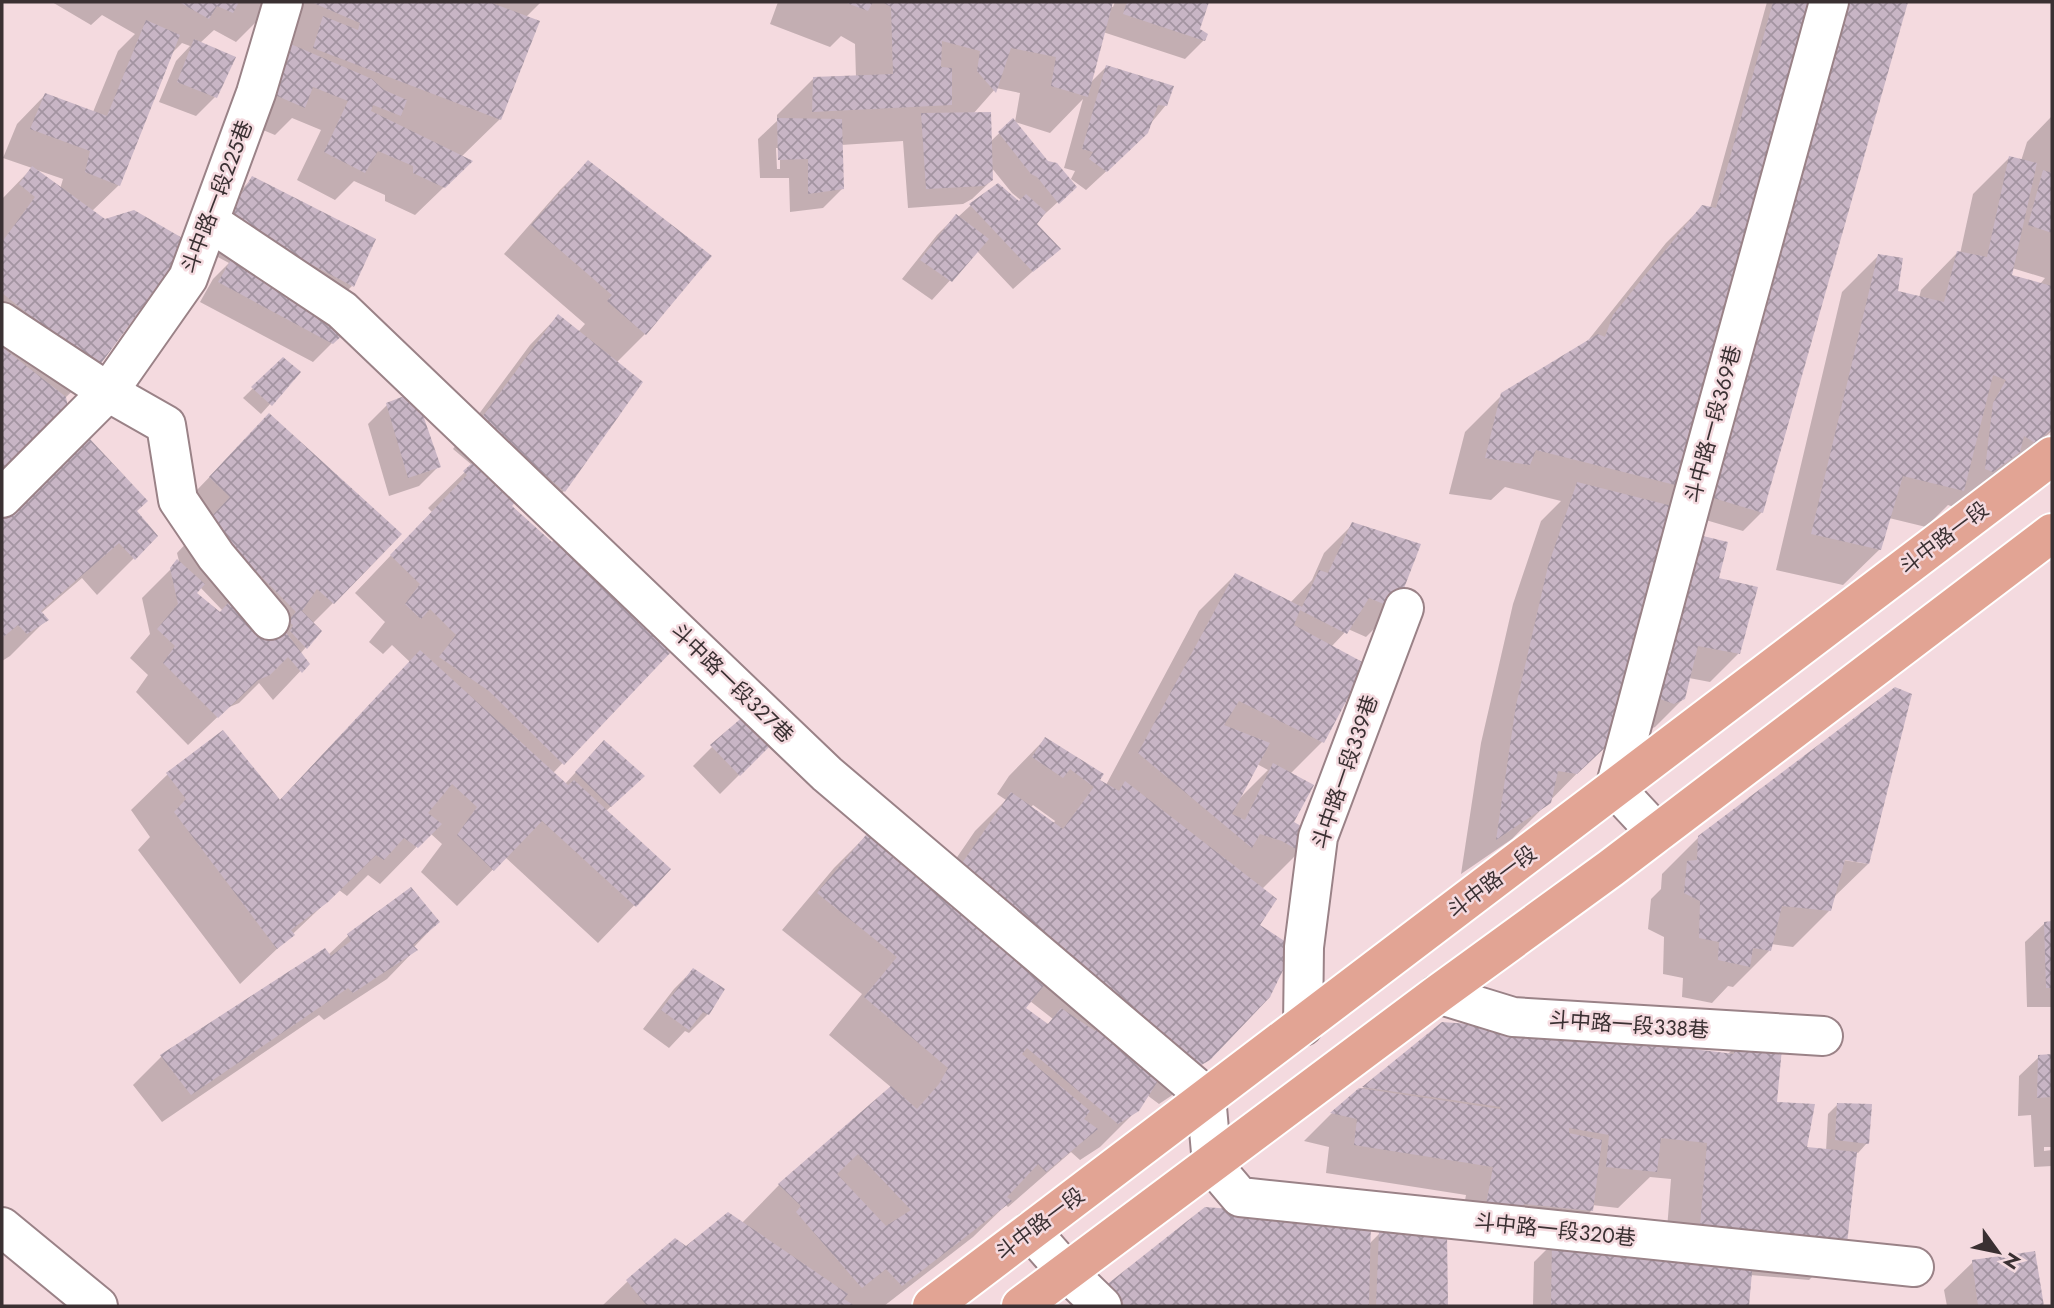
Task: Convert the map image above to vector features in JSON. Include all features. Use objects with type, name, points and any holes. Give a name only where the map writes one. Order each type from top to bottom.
[{"type":"main road","name":"斗中路一段","points":[[932,1306],[2052,456]]},
{"type":"main road","points":[[1021,1306],[1657,833],[2052,533]]},
{"type":"street","name":"斗中路一段225巷","points":[[2,498],[108,392],[188,278],[256,93],[283,2]]},
{"type":"street","name":"斗中路一段369巷","points":[[1615,788],[1829,2]]},
{"type":"street","name":"斗中路一段327巷","points":[[210,222],[342,310],[828,774],[1206,1096]]},
{"type":"street","points":[[2,321],[108,392],[166,425],[177,500],[216,556],[270,620]]},
{"type":"street","name":"斗中路一段339巷","points":[[1303,1026],[1304,947],[1318,837],[1404,608]]},
{"type":"street","points":[[1615,788],[1657,833]]},
{"type":"street","name":"斗中路一段338巷","points":[[1438,994],[1513,1017],[1823,1036]]},
{"type":"street","points":[[1206,1096],[1212,1164]]},
{"type":"street","name":"斗中路一段320巷","points":[[1212,1164],[1240,1197],[1914,1267]]},
{"type":"street","points":[[2,1227],[98,1306]]},
{"type":"street","points":[[1031,1231],[1102,1306]]},
{"type":"building","points":[[179,2],[239,2],[233,13],[217,6],[209,19]]},
{"type":"building","points":[[311,2],[489,2],[540,21],[501,120],[313,48],[323,16],[358,30],[360,23]]},
{"type":"building","points":[[844,2],[873,2],[868,11]]},
{"type":"building","points":[[882,2],[1113,2],[1088,97],[1051,86],[1056,57],[1011,48],[996,93],[977,71],[980,51],[942,41],[941,67],[952,68],[952,105],[812,112],[813,77],[893,74],[891,7]]},
{"type":"building","points":[[1127,2],[1209,2],[1200,29],[1208,34],[1205,41],[1123,14]]},
{"type":"building","points":[[1773,2],[1826,2],[1691,489],[1536,450],[1530,465],[1485,458],[1501,393],[1598,334],[1605,337],[1613,315],[1702,205],[1716,208]]},
{"type":"building","points":[[1839,2],[1908,2],[1763,513],[1700,494]]},
{"type":"building","points":[[146,20],[180,35],[120,186],[85,172],[90,151],[30,129],[45,93],[107,116]]},
{"type":"building","points":[[194,39],[236,57],[217,98],[177,82]]},
{"type":"building","points":[[286,42],[372,79],[384,90],[407,100],[401,116],[373,105],[371,111],[473,161],[445,188],[413,173],[413,166],[378,151],[365,173],[324,152],[348,101],[313,87],[305,108],[268,92]]},
{"type":"building","points":[[1106,65],[1174,86],[1167,106],[1158,105],[1148,133],[1107,172],[1089,159],[1093,152],[1082,149]]},
{"type":"building","points":[[991,112],[993,180],[984,186],[926,189],[921,113]]},
{"type":"building","points":[[777,118],[842,119],[844,189],[808,194],[808,159],[778,160]]},
{"type":"building","points":[[1013,118],[1048,161],[1057,163],[1077,187],[1059,204],[998,132]]},
{"type":"building","points":[[2009,156],[2037,163],[2012,275],[2052,286],[2052,429],[2035,443],[2024,436],[2020,452],[1993,472],[1985,469],[1993,403],[2006,380],[1993,375],[1964,491],[1903,476],[1881,550],[1811,534],[1878,254],[1903,258],[1898,291],[1944,302],[1957,251],[1987,257]]},
{"type":"building","points":[[588,160],[712,256],[646,335],[607,301],[612,295],[531,225]]},
{"type":"building","points":[[32,166],[105,219],[134,210],[184,239],[182,253],[97,369],[2,293],[2,242],[35,197],[19,184]]},
{"type":"building","points":[[2043,170],[2052,173],[2052,233],[2028,225]]},
{"type":"building","points":[[252,176],[376,239],[354,287],[226,219]]},
{"type":"building","points":[[998,183],[1019,201],[1026,194],[1046,212],[1037,224],[1061,249],[1033,272],[969,204]]},
{"type":"building","points":[[956,214],[989,239],[952,282],[920,260]]},
{"type":"building","points":[[232,258],[348,330],[333,344],[218,282]]},
{"type":"building","points":[[558,314],[643,382],[565,492],[480,420]]},
{"type":"building","points":[[2,347],[66,397],[68,408],[2,475]]},
{"type":"building","points":[[283,357],[301,372],[272,406],[251,387]]},
{"type":"building","points":[[415,392],[441,467],[408,478],[386,403]]},
{"type":"building","points":[[269,413],[402,534],[334,604],[317,589],[302,611],[322,631],[307,649],[290,631],[293,625],[288,621],[296,612],[215,529],[213,515],[230,497],[209,477]]},
{"type":"building","points":[[88,437],[148,501],[137,511],[158,536],[135,560],[119,543],[41,611],[49,620],[27,634],[18,625],[2,638],[2,510]]},
{"type":"building","points":[[479,457],[522,493],[512,506],[552,542],[564,530],[672,651],[564,765],[489,691],[439,657],[456,635],[430,609],[421,619],[405,604],[420,584],[390,555],[467,475],[463,471]]},
{"type":"building","points":[[1577,482],[1672,506],[1611,742],[1577,774],[1558,771],[1551,803],[1496,840],[1516,705],[1548,566]]},
{"type":"building","points":[[1352,522],[1421,544],[1396,609],[1369,598],[1347,634],[1300,610],[1294,625],[1366,664],[1324,743],[1239,701],[1224,725],[1270,743],[1232,814],[1245,820],[1273,763],[1314,785],[1294,822],[1313,833],[1301,852],[1282,841],[1260,834],[1252,848],[1138,753],[1235,573],[1302,607],[1319,570],[1328,573]]},
{"type":"building","points":[[1703,536],[1728,542],[1719,578],[1758,587],[1740,654],[1698,646],[1685,699],[1674,704],[1660,699]]},
{"type":"building","points":[[177,559],[205,584],[197,593],[220,612],[228,603],[262,635],[275,618],[310,664],[302,673],[288,657],[270,675],[258,680],[218,718],[163,663],[175,646],[157,629],[178,604],[170,568]]},
{"type":"building","points":[[420,650],[568,785],[574,780],[671,869],[636,907],[542,821],[494,871],[457,835],[477,807],[452,784],[428,813],[442,824],[418,848],[404,838],[384,860],[376,855],[328,902],[291,930],[295,935],[277,949],[174,812],[186,799],[166,773],[223,730],[280,800]]},
{"type":"building","points":[[1895,687],[1912,694],[1869,864],[1845,860],[1831,911],[1782,906],[1771,951],[1753,948],[1750,967],[1718,960],[1719,942],[1699,938],[1700,901],[1684,893],[1687,861],[1697,860],[1698,836]]},
{"type":"building","points":[[745,715],[772,744],[740,776],[710,745]]},
{"type":"building","points":[[1045,737],[1104,774],[1100,780],[1119,791],[1125,781],[1277,899],[1260,925],[1286,942],[1287,962],[1270,997],[1210,1060],[1196,1068],[954,875],[1011,792],[1063,829],[1094,787],[1070,769],[1063,778],[1032,757]]},
{"type":"building","points":[[604,740],[645,776],[611,807],[575,772]]},
{"type":"building","points":[[871,829],[1053,974],[1026,1008],[1048,1024],[1061,1008],[1095,1031],[1105,1018],[1166,1068],[1139,1111],[1118,1124],[1027,1048],[1022,1054],[1090,1111],[1084,1119],[1098,1129],[1046,1172],[1038,1164],[1007,1197],[1012,1201],[902,1286],[886,1269],[862,1288],[796,1212],[801,1206],[778,1184],[891,1086],[917,1109],[939,1084],[948,1068],[864,997],[897,957],[817,893]],"holes":[[[858,1154],[911,1210],[886,1226],[837,1174]]]},
{"type":"building","points":[[411,887],[440,922],[413,945],[418,950],[353,993],[348,988],[191,1095],[160,1055],[325,948],[331,956],[351,941],[347,934]]},
{"type":"building","points":[[2052,921],[2052,988],[2046,988],[2044,922]]},
{"type":"building","points":[[693,968],[725,989],[709,1015],[703,1012],[689,1030],[661,1010]]},
{"type":"building","points":[[1442,1022],[1511,1027],[1734,1054],[1735,1045],[1782,1048],[1777,1102],[1815,1104],[1807,1147],[1857,1152],[1847,1244],[1741,1236],[1742,1229],[1700,1225],[1707,1143],[1661,1138],[1657,1172],[1606,1167],[1609,1135],[1569,1128],[1569,1133],[1602,1140],[1593,1211],[1524,1204],[1521,1215],[1485,1210],[1493,1167],[1354,1145],[1357,1119],[1330,1113],[1359,1088],[1500,1109],[1501,1107],[1362,1087]]},
{"type":"building","points":[[2052,1054],[2052,1097],[2037,1098],[2038,1055]]},
{"type":"building","points":[[1837,1103],[1872,1104],[1869,1144],[1835,1140]]},
{"type":"building","points":[[1205,1207],[1371,1220],[1369,1306],[1126,1306],[1105,1286]]},
{"type":"building","points":[[728,1212],[848,1294],[844,1299],[855,1306],[647,1306],[626,1280],[675,1238],[686,1246]]},
{"type":"building","points":[[1379,1232],[1447,1233],[1448,1306],[1376,1306]]},
{"type":"building","points":[[1552,1241],[1753,1261],[1749,1306],[1551,1306]]},
{"type":"building","points":[[2035,1251],[2044,1306],[1978,1306],[1972,1260]]}]
